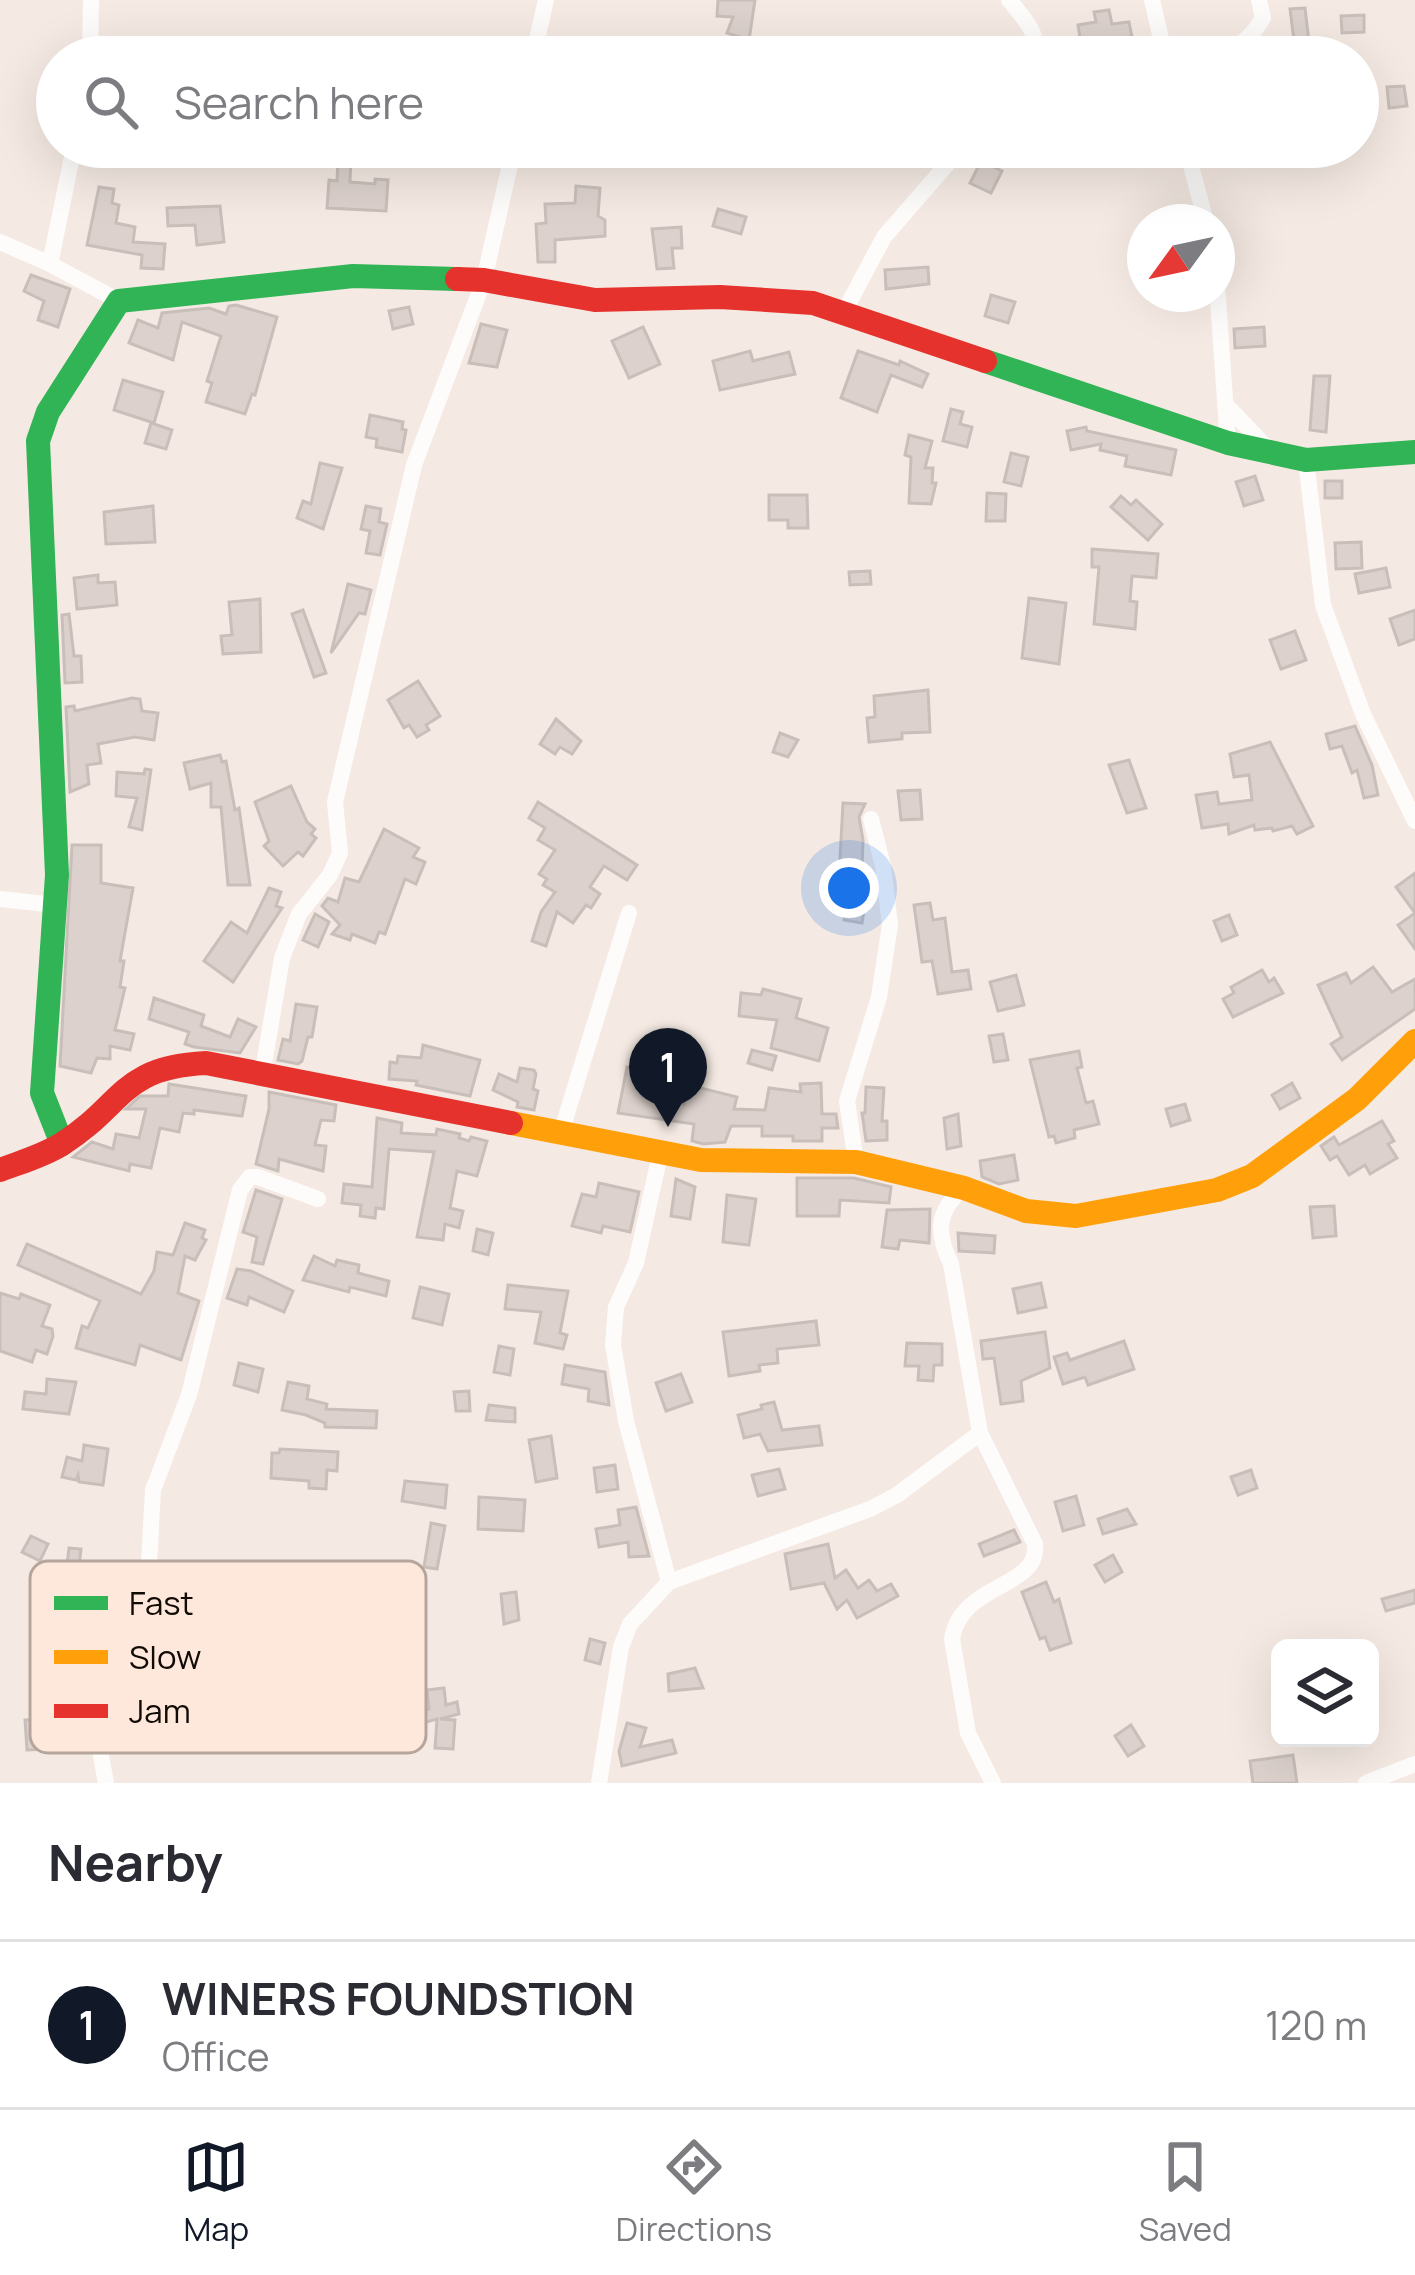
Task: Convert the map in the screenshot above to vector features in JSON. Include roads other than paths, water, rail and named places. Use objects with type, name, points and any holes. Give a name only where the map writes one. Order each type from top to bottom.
[{"type":"street","points":[[90,36],[91,0]]},
{"type":"street","points":[[538,36],[546,0]]},
{"type":"street","points":[[1009,0],[1033,36]]},
{"type":"street","points":[[1152,0],[1160,36]]},
{"type":"street","points":[[1253,36],[1263,18],[1259,0]]},
{"type":"street","points":[[50,263],[70,168]]},
{"type":"street","points":[[262,1076],[282,958],[299,914],[330,875],[340,853],[335,802],[414,465],[484,280],[509,168]]},
{"type":"street","points":[[844,312],[884,238],[944,168]]},
{"type":"street","points":[[1192,168],[1201,204]]},
{"type":"street","points":[[0,242],[50,263],[119,302],[353,276],[484,280],[595,300],[720,297],[813,303],[1228,443],[1306,460],[1415,452]]},
{"type":"street","points":[[62,1144],[41,1093],[56,905],[38,441],[48,412],[119,302]]},
{"type":"street","points":[[1219,312],[1228,443]]},
{"type":"street","points":[[1228,407],[1271,452]]},
{"type":"street","points":[[1306,460],[1323,604],[1354,692],[1415,821]]},
{"type":"street","points":[[856,1162],[847,1101],[879,997],[890,925],[871,819]]},
{"type":"street","points":[[0,899],[56,905]]},
{"type":"street","points":[[570,1135],[564,1123],[629,913]]},
{"type":"street","points":[[0,1170],[62,1144],[141,1072],[173,1062],[206,1063],[701,1160],[856,1162],[964,1188],[1026,1211],[1076,1216],[1217,1190],[1252,1176],[1357,1099],[1415,1041]]},
{"type":"street","points":[[661,1150],[636,1263],[616,1307],[613,1345],[626,1421],[669,1582]]},
{"type":"street","points":[[148,1561],[153,1490],[189,1395],[244,1181],[258,1177],[318,1199]]},
{"type":"street","points":[[964,1188],[950,1200],[938,1223],[940,1242],[951,1264],[980,1432],[1036,1554],[1028,1570],[978,1597],[954,1626],[952,1639],[968,1733],[992,1783]]},
{"type":"street","points":[[599,1783],[621,1648],[630,1624],[669,1582],[848,1520],[897,1495],[980,1432]]},
{"type":"street","points":[[100,1753],[106,1783]]},
{"type":"street","points":[[1366,1783],[1415,1764]]},
{"type":"place","name":"WINERS FOUNDSTION","points":[[668,1127]]}]
